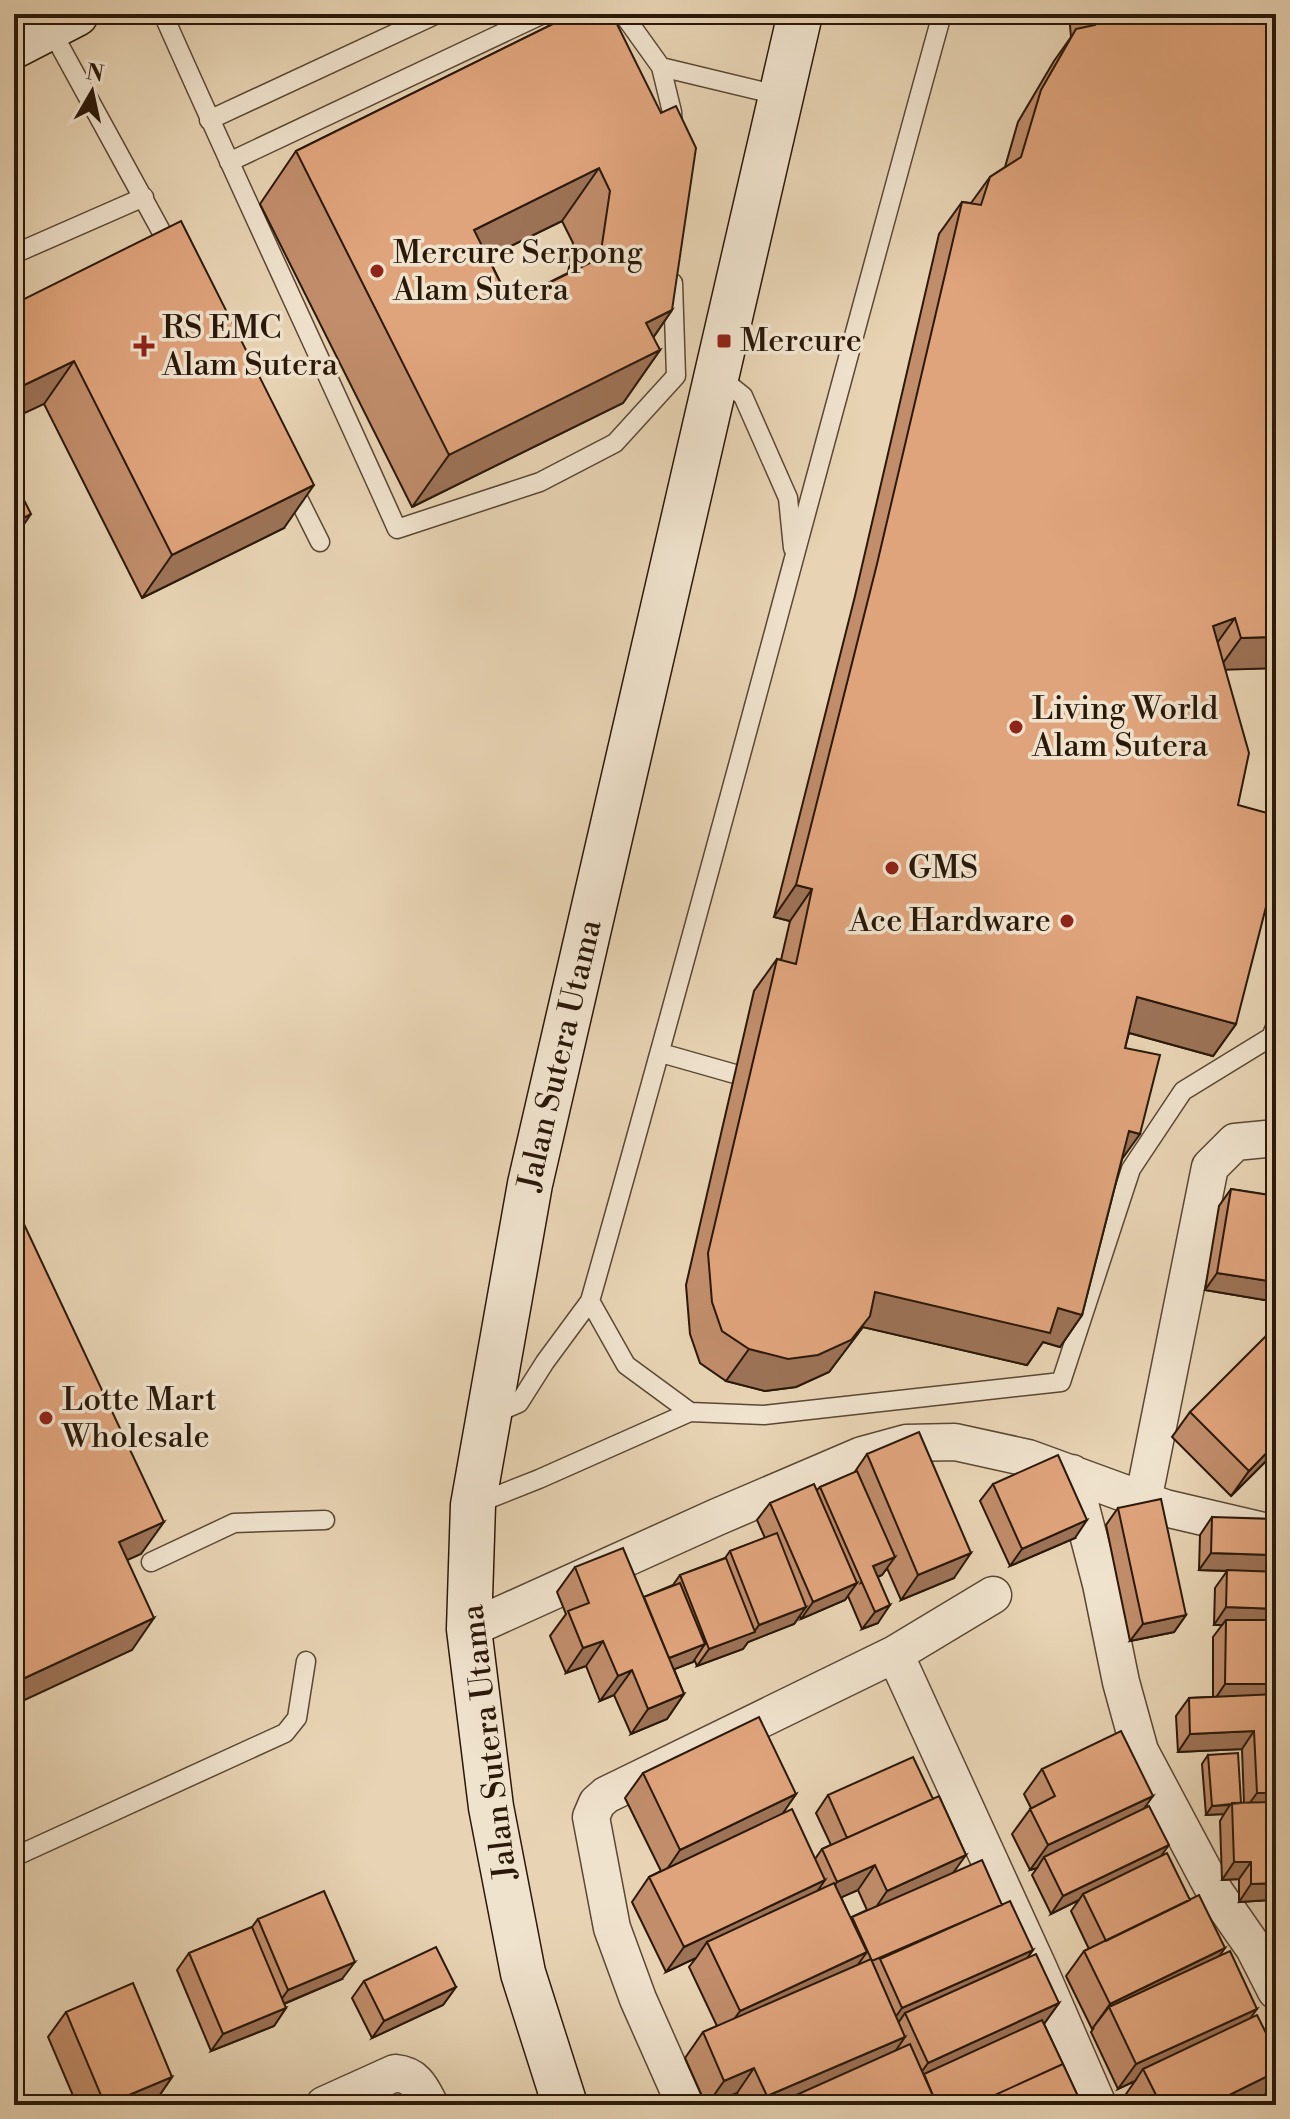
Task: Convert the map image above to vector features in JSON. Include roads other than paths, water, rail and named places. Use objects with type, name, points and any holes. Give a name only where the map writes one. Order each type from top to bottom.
[{"type":"street","name":"Jalan Sutera Utama","points":[[565,2105],[523,1973],[491,1807],[469,1629],[473,1505],[530,1184],[800,14]]},
{"type":"street","points":[[1143,1501],[1210,1167],[1235,1142],[1276,1138]]},
{"type":"street","points":[[469,1629],[862,1455],[906,1443],[955,1442],[1028,1458],[1143,1501],[1276,1534]]},
{"type":"street","points":[[1072,1473],[1140,1751],[1215,1892],[1254,1948],[1276,1991]]},
{"type":"street","points":[[685,2105],[638,1999],[612,1928],[591,1817],[597,1803],[606,1795],[895,1654],[993,1595]]},
{"type":"street","points":[[895,1654],[1098,2105]]},
{"type":"street","points":[[324,2105],[395,2073],[406,2074],[420,2086],[430,2105]]},
{"type":"street","points":[[1273,2105],[1276,2090]]},
{"type":"lane","points":[[163,14],[397,529],[540,482],[615,443],[676,376],[672,264]]},
{"type":"lane","points":[[209,120],[437,14]]},
{"type":"lane","points":[[229,162],[543,14]]},
{"type":"lane","points":[[623,14],[661,67],[672,112],[674,141]]},
{"type":"lane","points":[[488,1412],[521,1390],[590,1301],[661,1053],[942,14]]},
{"type":"lane","points":[[47,29],[144,197],[179,266]]},
{"type":"lane","points":[[661,67],[782,96]]},
{"type":"lane","points":[[14,254],[144,197]]},
{"type":"lane","points":[[716,374],[743,396],[788,498],[795,562]]},
{"type":"lane","points":[[285,473],[320,542]]},
{"type":"lane","points":[[473,1505],[690,1412],[764,1415],[1061,1382],[1124,1167],[1183,1091],[1271,1037],[1276,1025]]},
{"type":"lane","points":[[661,1053],[735,1074]]},
{"type":"lane","points":[[590,1301],[626,1365],[690,1412]]},
{"type":"lane","points":[[488,1412],[520,1415],[545,1362]]},
{"type":"lane","points":[[151,1562],[234,1523],[325,1520]]},
{"type":"lane","points":[[14,1857],[285,1733],[297,1718],[306,1661]]},
{"type":"place","name":"Mercure Serpong Alam Sutera","points":[[377,271]]},
{"type":"place","name":"Mercure","points":[[724,341]]},
{"type":"place","name":"RS EMC Alam Sutera","points":[[144,346]]},
{"type":"place","name":"Living World Alam Sutera","points":[[1016,727]]},
{"type":"place","name":"GMS","points":[[892,868]]},
{"type":"place","name":"Ace Hardware","points":[[1067,921]]},
{"type":"place","name":"Lotte Mart Wholesale","points":[[46,1418]]}]
